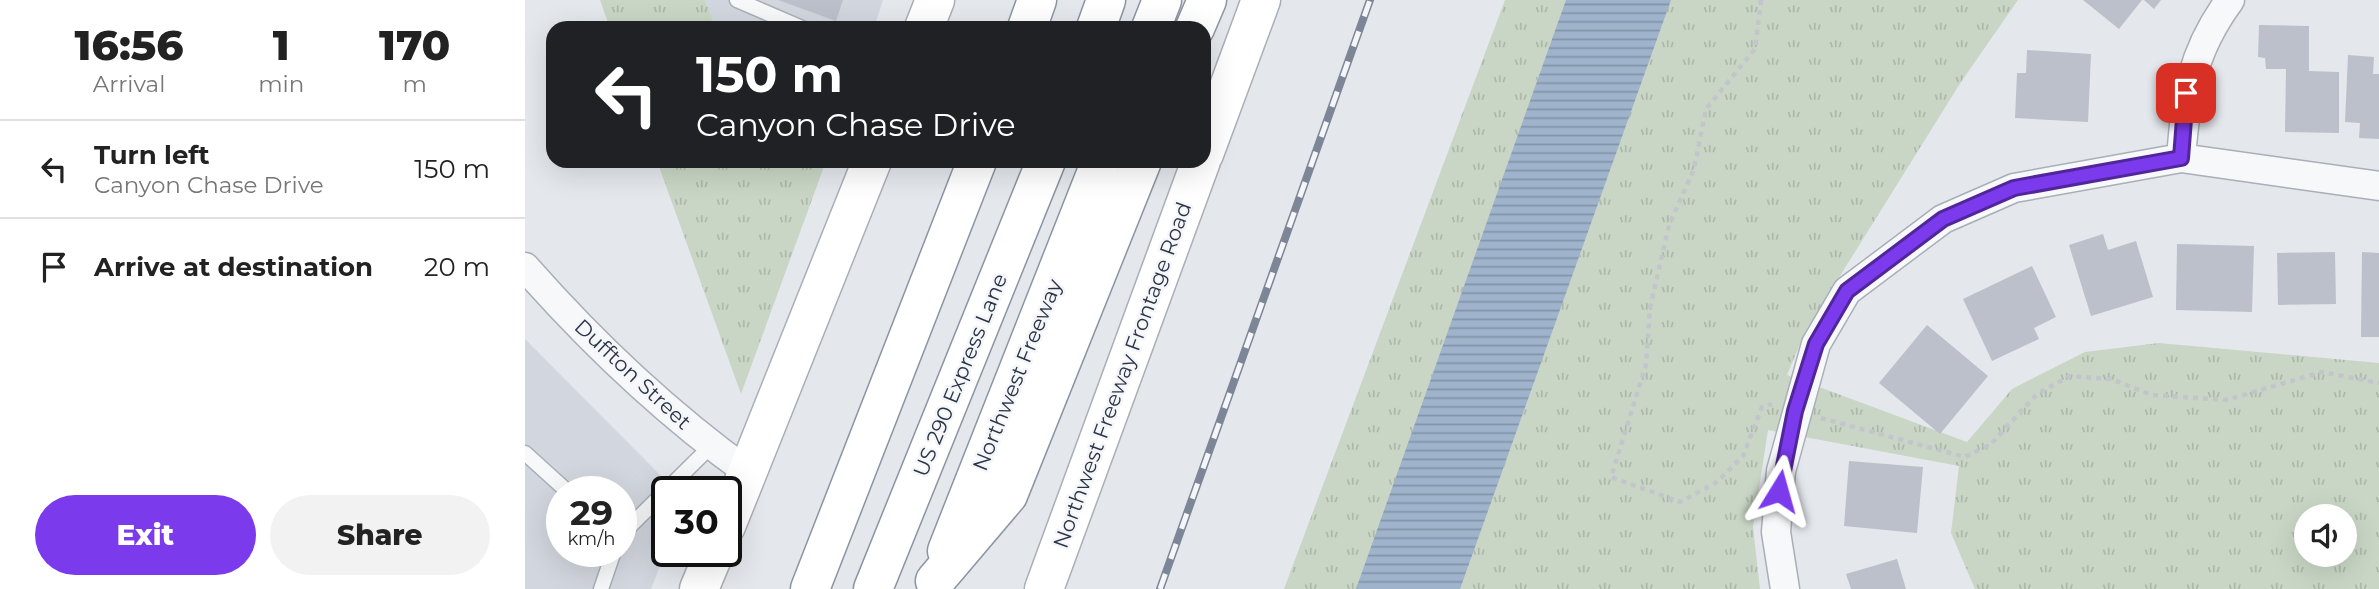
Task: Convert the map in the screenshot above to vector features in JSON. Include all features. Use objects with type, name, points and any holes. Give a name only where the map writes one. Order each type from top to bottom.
[{"type":"main road","points":[[927,21],[935,0]]},
{"type":"main road","points":[[1030,21],[1037,0]]},
{"type":"main road","points":[[1098,21],[1106,0]]},
{"type":"main road","points":[[1154,21],[1162,0]]},
{"type":"main road","points":[[1198,21],[1207,0]]},
{"type":"main road","points":[[1211,135],[1261,0]]},
{"type":"main road","points":[[742,489],[869,168]]},
{"type":"main road","points":[[810,589],[974,168]]},
{"type":"main road","name":"US 290 Express Lane","points":[[873,589],[1043,168]]},
{"type":"main road","name":"Northwest Freeway","points":[[934,585],[1098,168]]},
{"type":"main road","points":[[934,585],[1008,495],[1139,168]]},
{"type":"main road","name":"Northwest Freeway Frontage Road","points":[[1044,589],[1198,168]]},
{"type":"main road","points":[[699,589],[708,567]]},
{"type":"street","points":[[2181,158],[2186,93],[2208,29],[2230,0]]},
{"type":"street","points":[[1785,589],[1776,532],[1781,471],[1795,411],[1816,344],[1847,291],[1943,219],[2014,188],[2181,158],[2379,186]]},
{"type":"street","name":"Duffton Street","points":[[525,267],[608,355],[711,446],[749,473]]},
{"type":"lane","points":[[737,0],[786,21]]},
{"type":"lane","points":[[637,519],[711,446]]},
{"type":"lane","points":[[525,453],[550,476]]},
{"type":"lane","points":[[601,589],[609,567]]},
{"type":"path","points":[[1761,0],[1755,49],[1706,109],[1693,169],[1669,225],[1650,308],[1646,365],[1611,477],[1680,502],[1717,482],[1743,456],[1762,407],[1772,404],[1965,457],[1991,444],[2037,394],[2070,376],[2111,379],[2152,395],[2226,400],[2322,372],[2379,383]]},
{"type":"shaded area","points":[[705,0],[883,0],[876,21],[713,21]]},
{"type":"shaded area","points":[[525,339],[661,476],[651,476],[651,567],[660,567],[651,589],[525,589]]},
{"type":"green space","points":[[600,0],[705,0],[713,21],[608,21]]},
{"type":"green space","points":[[1505,0],[2018,0],[1961,82],[1805,332],[1787,375],[1967,442],[2012,389],[2085,352],[2159,343],[2379,363],[2379,589],[1975,589],[1951,533],[1959,466],[1768,430],[1753,527],[1760,589],[1284,589]]},
{"type":"green space","points":[[660,168],[823,168],[741,394]]},
{"type":"water","points":[[1566,0],[1671,0],[1460,589],[1356,589]]},
{"type":"building","points":[[778,0],[843,0],[836,21]]},
{"type":"building","points":[[2083,0],[2142,0],[2119,29]]},
{"type":"building","points":[[2144,0],[2161,0],[2154,9]]},
{"type":"building","points":[[2259,25],[2309,26],[2309,71],[2339,72],[2339,133],[2285,132],[2286,69],[2266,69],[2265,58],[2258,57]]},
{"type":"building","points":[[2027,50],[2091,54],[2088,122],[2015,118],[2017,73],[2026,73]]},
{"type":"building","points":[[2348,55],[2374,57],[2373,74],[2379,74],[2379,139],[2359,138],[2360,123],[2345,122]]},
{"type":"building","points":[[2103,234],[2108,250],[2136,241],[2153,297],[2091,316],[2069,245]]},
{"type":"building","points":[[2177,244],[2254,246],[2252,312],[2176,310]]},
{"type":"building","points":[[2335,252],[2336,304],[2278,305],[2277,253]]},
{"type":"building","points":[[2362,252],[2379,253],[2379,337],[2361,337]]},
{"type":"building","points":[[2032,266],[2056,317],[2034,328],[2039,339],[1992,361],[1963,299]]},
{"type":"building","points":[[1927,325],[1988,376],[1940,434],[1879,383]]},
{"type":"building","points":[[1849,461],[1923,467],[1917,533],[1844,526]]},
{"type":"building","points":[[1897,559],[1906,589],[1851,589],[1846,574]]},
{"type":"railway","points":[[1160,589],[1370,0]]},
{"type":"route","points":[[1779,491],[1795,411],[1816,344],[1847,291],[1943,219],[2014,188],[2181,158],[2186,93]]}]
